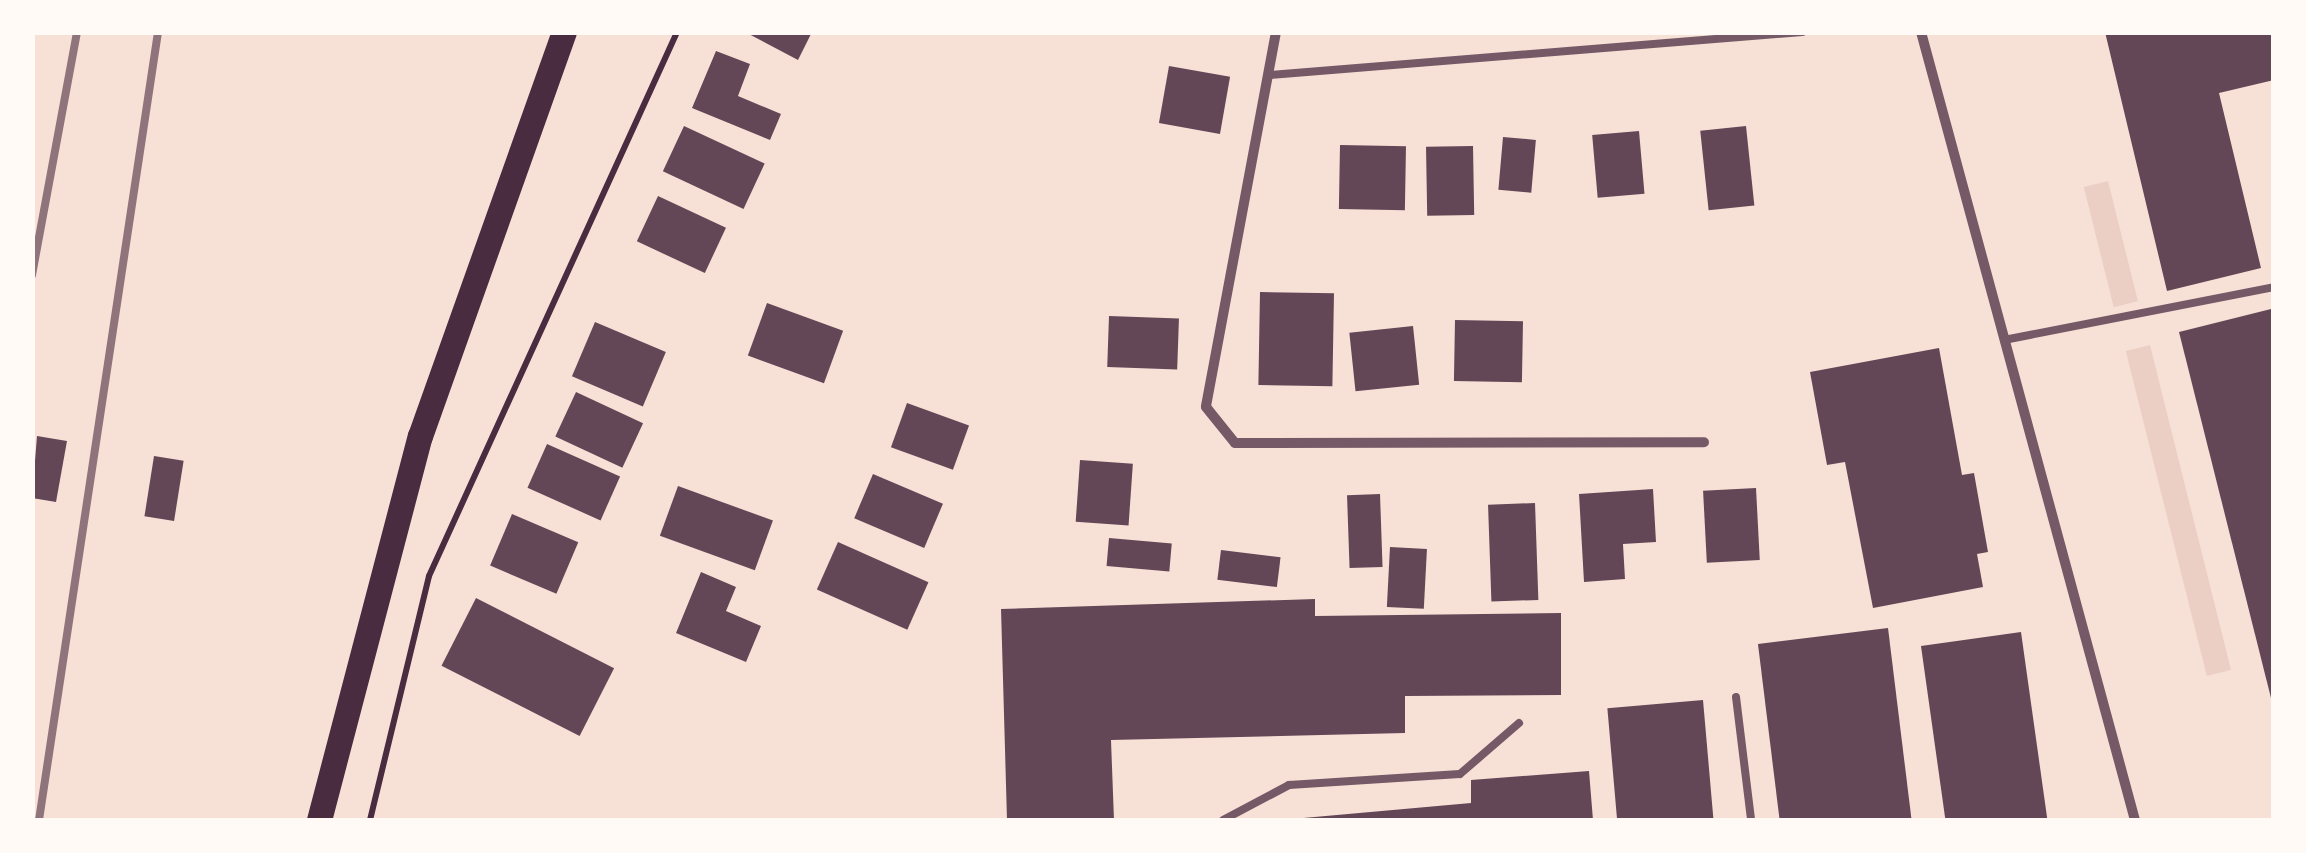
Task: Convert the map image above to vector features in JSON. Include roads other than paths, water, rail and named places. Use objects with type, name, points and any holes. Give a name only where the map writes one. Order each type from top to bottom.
[{"type":"main road","points":[[319,820],[420,436],[564,32]]},
{"type":"street","points":[[1276,32],[1206,407],[1235,443],[1704,442]]},
{"type":"street","points":[[1921,32],[2135,820]]},
{"type":"lane","points":[[1270,76],[1802,32]]},
{"type":"lane","points":[[2004,340],[2274,287]]},
{"type":"lane","points":[[1736,697],[1751,820]]},
{"type":"lane","points":[[1223,820],[1289,784],[1460,774],[1519,723]]},
{"type":"railway","points":[[32,275],[77,32]]},
{"type":"railway","points":[[39,820],[158,32]]}]
